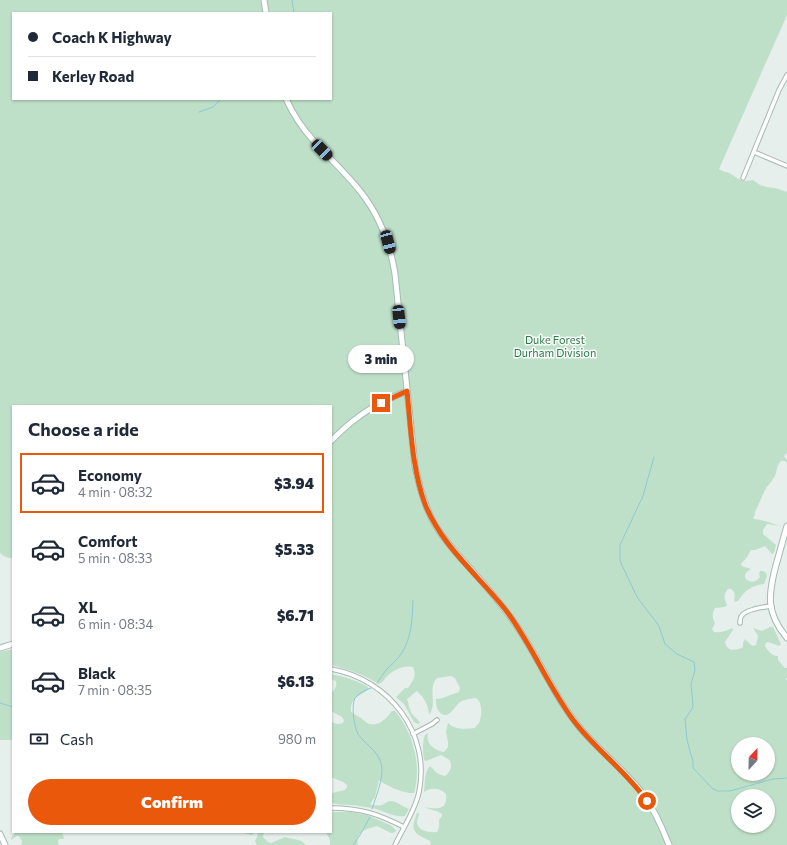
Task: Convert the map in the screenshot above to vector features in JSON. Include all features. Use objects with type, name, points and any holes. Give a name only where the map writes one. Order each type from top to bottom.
[{"type":"street","points":[[264,0],[266,12]]},
{"type":"street","points":[[743,178],[779,90],[787,75]]},
{"type":"street","points":[[287,100],[298,120],[312,139],[360,191],[383,227],[391,252],[395,274],[417,477],[426,506],[434,523],[450,546],[498,600],[510,616],[575,722],[590,740],[629,778],[645,797],[655,813],[669,845]]},
{"type":"street","points":[[754,152],[787,166]]},
{"type":"street","points":[[332,441],[360,415],[407,391]]},
{"type":"street","points":[[787,526],[771,586],[770,597],[773,616],[781,631],[787,638]]},
{"type":"street","points":[[740,623],[741,617],[750,610],[771,606]]},
{"type":"street","points":[[0,648],[12,644]]},
{"type":"street","points":[[332,669],[356,676],[380,690],[397,706],[414,734],[420,763],[417,800],[395,845]]},
{"type":"street","points":[[414,734],[437,720]]},
{"type":"street","points":[[332,808],[364,811],[384,817],[404,827]]},
{"type":"street","points":[[0,834],[5,845]]},
{"type":"green space","name":"Duke Forest Durham Division","points":[[0,0],[787,0],[787,15],[719,169],[730,173],[741,180],[753,180],[760,185],[787,192],[787,453],[784,456],[787,462],[781,461],[778,465],[775,476],[766,488],[753,518],[780,526],[767,524],[763,530],[763,534],[776,545],[774,553],[772,554],[765,546],[751,550],[741,564],[742,566],[751,569],[745,575],[747,580],[754,582],[760,577],[760,571],[766,573],[767,576],[764,584],[749,589],[738,601],[734,602],[734,592],[731,589],[728,589],[724,597],[727,605],[725,607],[715,608],[714,610],[713,617],[715,623],[712,629],[714,632],[719,632],[732,628],[733,630],[725,642],[728,648],[732,650],[743,647],[745,639],[753,646],[756,645],[758,636],[753,628],[762,631],[773,627],[781,644],[779,646],[768,642],[765,646],[770,653],[778,656],[778,660],[785,668],[787,668],[787,678],[785,679],[787,680],[787,845],[431,845],[430,841],[414,831],[417,813],[419,813],[417,823],[418,826],[422,830],[428,832],[437,832],[439,828],[439,820],[442,814],[424,807],[440,808],[445,803],[446,794],[438,789],[430,789],[424,792],[426,775],[430,766],[437,773],[444,776],[451,768],[451,763],[449,760],[441,755],[426,761],[424,760],[423,744],[425,735],[428,733],[428,739],[432,747],[444,752],[448,747],[446,732],[448,723],[457,728],[475,728],[480,720],[481,705],[478,699],[475,698],[463,700],[449,714],[442,714],[437,708],[436,699],[459,692],[460,688],[455,678],[451,676],[437,678],[434,682],[432,692],[432,711],[429,715],[426,702],[417,691],[407,699],[409,708],[420,723],[418,724],[414,722],[404,704],[396,697],[405,688],[408,688],[413,681],[415,673],[413,667],[402,667],[395,670],[379,684],[344,668],[332,665],[332,405],[12,405],[12,558],[6,557],[0,553]]},
{"type":"green space","points":[[12,649],[12,740],[0,740],[0,652]]},
{"type":"green space","points":[[332,674],[359,682],[368,687],[369,689],[366,692],[354,700],[351,707],[351,712],[367,723],[378,724],[392,711],[395,711],[407,729],[416,761],[417,772],[414,793],[396,789],[379,780],[375,797],[370,804],[383,805],[390,801],[396,802],[409,809],[405,816],[393,815],[372,808],[332,802],[332,793],[345,790],[347,787],[347,785],[343,782],[332,777],[332,722],[340,724],[343,723],[344,720],[342,717],[332,712],[332,691],[335,689],[336,681],[332,679]]},
{"type":"green space","points":[[332,812],[351,812],[367,815],[390,825],[396,831],[391,833],[377,826],[363,831],[358,837],[358,845],[330,845],[330,840],[326,833],[332,833]]},
{"type":"green space","points":[[15,833],[62,833],[64,839],[59,839],[59,845],[21,845],[22,841],[19,836],[11,840]]},
{"type":"green space","points":[[244,833],[255,833],[251,835]]},
{"type":"green space","points":[[257,833],[264,833],[263,837],[271,843],[285,837],[299,840],[306,845],[257,845],[255,841],[258,835]]},
{"type":"waterway","points":[[292,0],[294,12]]},
{"type":"waterway","points":[[199,112],[213,107],[220,100]]},
{"type":"waterway","points":[[654,457],[643,496],[620,545],[620,561],[637,597],[659,626],[665,644],[677,654],[694,662],[695,670],[691,684],[693,706],[685,719],[687,740],[693,762],[693,768],[712,788],[717,791],[730,791],[773,779],[787,778]]},
{"type":"waterway","points":[[377,683],[405,648],[411,628],[413,600]]},
{"type":"waterway","points":[[371,688],[362,692],[355,698],[353,711],[355,726],[358,734],[376,753],[382,766],[380,785],[372,809]]},
{"type":"waterway","points":[[0,703],[12,707]]},
{"type":"waterway","points":[[353,845],[370,817]]},
{"type":"route","points":[[381,403],[407,391],[417,477],[426,506],[434,523],[450,546],[498,600],[510,616],[568,714],[590,740],[629,778],[647,801]]}]
